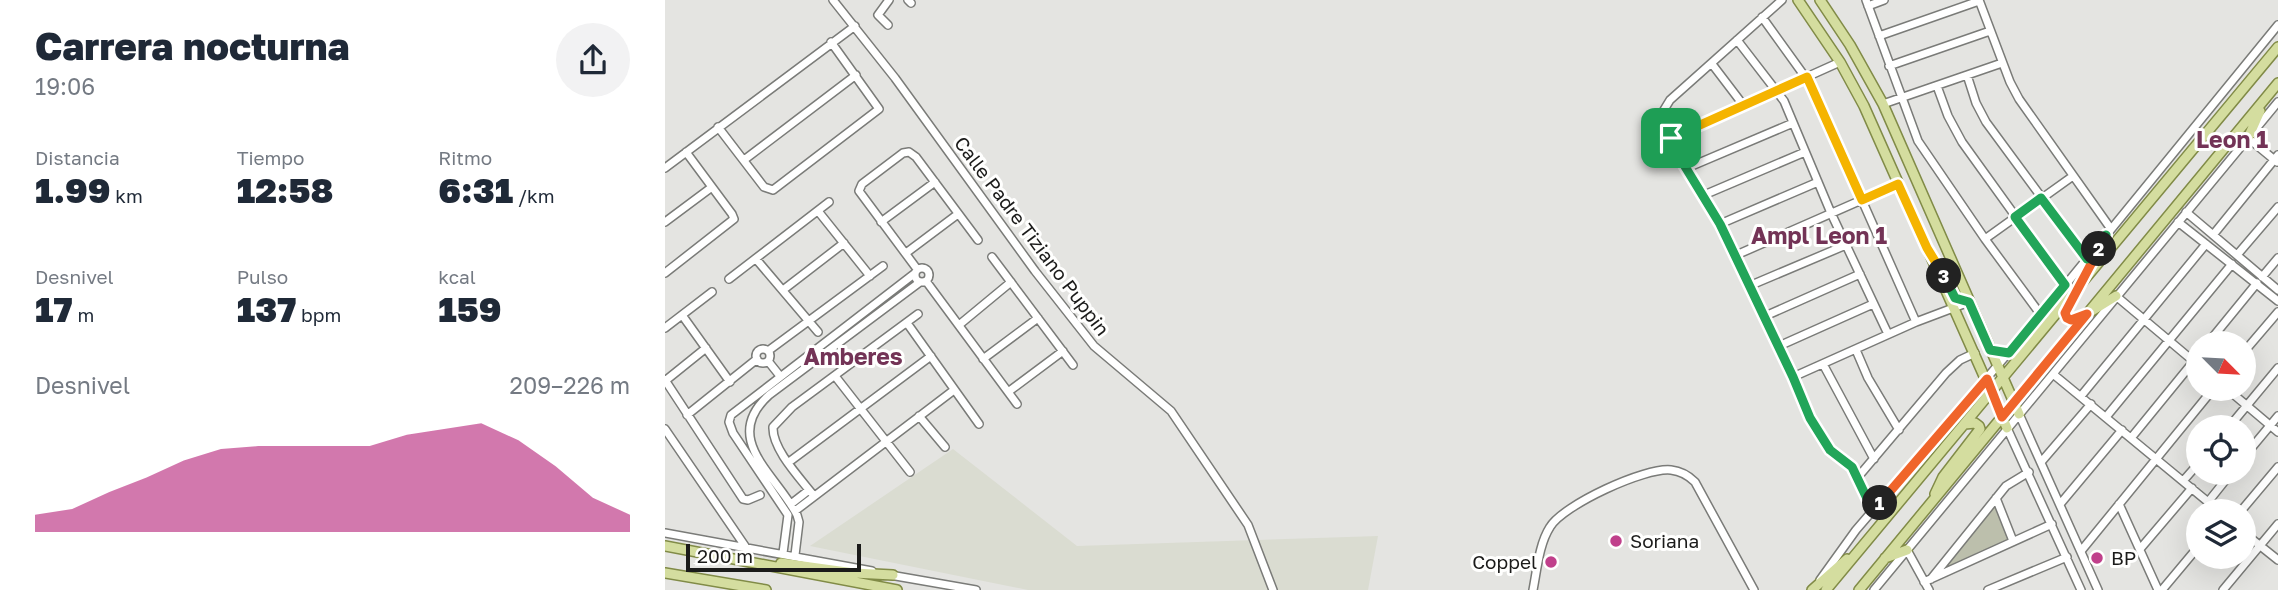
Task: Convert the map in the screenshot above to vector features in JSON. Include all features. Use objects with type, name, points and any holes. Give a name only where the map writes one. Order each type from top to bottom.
[{"type":"main road","points":[[1798,0],[1840,62],[1875,129],[2007,428]]},
{"type":"main road","points":[[1820,0],[1850,45],[1883,104],[2019,414]]},
{"type":"main road","points":[[1828,590],[2088,272],[2118,240],[2278,47]]},
{"type":"main road","points":[[1859,590],[2278,83]]},
{"type":"main road","points":[[2248,138],[2266,98]]},
{"type":"main road","points":[[2108,232],[2065,313],[2071,320],[2087,314],[2116,296]]},
{"type":"main road","points":[[1927,248],[1955,298],[1969,302]]},
{"type":"main road","points":[[1953,306],[1969,311],[1980,337],[1989,348],[2009,353]]},
{"type":"main road","points":[[1934,499],[1943,477],[1980,429],[1975,423],[1965,424]]},
{"type":"main road","points":[[665,546],[897,590]]},
{"type":"main road","points":[[1883,559],[1907,550]]},
{"type":"main road","points":[[1814,588],[1857,552]]},
{"type":"main road","points":[[734,559],[758,559],[854,573],[893,575]]},
{"type":"main road","points":[[665,573],[766,590]]},
{"type":"street","name":"Calle Padre Tiziano Puppin","points":[[833,0],[1094,346],[1171,411],[1248,525],[1273,590]]},
{"type":"street","points":[[888,25],[878,15],[889,0]]},
{"type":"street","points":[[1782,0],[1664,107],[1659,118],[1660,125],[1671,138],[1720,224],[1779,346],[1810,418],[1826,445],[1847,461],[1858,477],[1873,511]]},
{"type":"street","points":[[1884,0],[1867,3],[1912,127],[1926,154],[2041,315]]},
{"type":"street","points":[[1879,36],[1979,0],[2010,82],[2028,115],[2073,176],[2108,232]]},
{"type":"street","points":[[1762,17],[1807,77],[1916,322]]},
{"type":"street","points":[[1814,588],[1841,549],[2041,315],[2278,25]]},
{"type":"street","points":[[665,168],[855,26]]},
{"type":"street","points":[[1889,66],[1990,31]]},
{"type":"street","points":[[1737,40],[1778,91],[1888,334]]},
{"type":"street","points":[[718,127],[764,187],[772,190],[879,109],[831,42]]},
{"type":"street","points":[[1671,138],[1840,62]]},
{"type":"street","points":[[1883,104],[2002,63]]},
{"type":"street","points":[[1712,64],[1744,106]]},
{"type":"street","points":[[744,160],[856,75]]},
{"type":"street","points":[[1966,75],[1986,122],[2087,259]]},
{"type":"street","points":[[1937,86],[1958,135],[2065,285]]},
{"type":"street","points":[[1874,590],[2278,102]]},
{"type":"street","points":[[1687,168],[1793,122]]},
{"type":"street","points":[[2213,235],[2277,159],[2248,138]]},
{"type":"street","points":[[665,273],[734,219],[686,152]]},
{"type":"street","points":[[978,240],[916,157],[909,152],[899,156],[859,188],[860,194],[906,253],[916,272],[916,279],[923,282],[959,325],[1017,404]]},
{"type":"street","points":[[1704,195],[1805,152]]},
{"type":"street","points":[[1985,239],[2073,176]]},
{"type":"street","points":[[881,222],[935,182]]},
{"type":"street","points":[[1720,224],[1818,182]]},
{"type":"street","points":[[1734,256],[1898,184]]},
{"type":"street","points":[[665,222],[712,187]]},
{"type":"street","points":[[729,279],[829,202]]},
{"type":"street","points":[[2237,255],[2278,207]]},
{"type":"street","points":[[818,211],[870,276]]},
{"type":"street","points":[[2186,212],[2237,255],[2278,300]]},
{"type":"street","points":[[906,253],[958,214]]},
{"type":"street","points":[[2178,222],[2232,264],[2278,290]]},
{"type":"street","points":[[783,290],[844,243]]},
{"type":"street","points":[[2081,396],[2206,244]]},
{"type":"street","points":[[1749,286],[1846,245]]},
{"type":"street","points":[[992,257],[1073,366]]},
{"type":"street","points":[[2218,331],[2278,258]]},
{"type":"street","points":[[756,259],[818,332]]},
{"type":"street","points":[[2106,417],[2232,264]]},
{"type":"street","points":[[687,415],[757,359],[759,351],[768,351],[883,266]]},
{"type":"street","points":[[783,553],[788,514],[731,429],[729,422],[733,412],[916,272],[926,269],[929,275],[923,282],[769,395],[751,418],[749,429],[755,452],[793,508],[799,522],[795,555]]},
{"type":"street","points":[[1763,317],[1860,274]]},
{"type":"street","points":[[959,325],[1011,282]]},
{"type":"street","points":[[895,290],[901,297]]},
{"type":"street","points":[[665,328],[712,292]]},
{"type":"street","points":[[2116,296],[2186,354]]},
{"type":"street","points":[[1793,377],[1953,306],[1969,302]]},
{"type":"street","points":[[1779,346],[1873,304]]},
{"type":"street","points":[[2256,338],[2278,313]]},
{"type":"street","points":[[811,493],[774,439],[773,427],[792,407],[918,314]]},
{"type":"street","points":[[682,315],[730,382]]},
{"type":"street","points":[[983,359],[1038,318]]},
{"type":"street","points":[[907,323],[979,424]]},
{"type":"street","points":[[824,343],[829,351]]},
{"type":"street","points":[[706,348],[665,381],[743,499],[748,500],[760,495]]},
{"type":"street","points":[[1856,350],[1861,364],[1899,430]]},
{"type":"street","points":[[768,351],[768,361]]},
{"type":"street","points":[[1008,392],[1063,351]]},
{"type":"street","points":[[1858,477],[1954,365],[1975,353]]},
{"type":"street","points":[[789,462],[931,356]]},
{"type":"street","points":[[757,359],[764,363],[768,361]]},
{"type":"street","points":[[768,361],[780,376]]},
{"type":"street","points":[[1823,364],[1874,459]]},
{"type":"street","points":[[2239,415],[2278,368]]},
{"type":"street","points":[[2053,373],[2205,499]]},
{"type":"street","points":[[2131,438],[2186,373]]},
{"type":"street","points":[[835,376],[910,472]]},
{"type":"street","points":[[793,508],[954,390]]},
{"type":"street","points":[[2081,551],[2203,401]]},
{"type":"street","points":[[2240,401],[2278,432]]},
{"type":"street","points":[[2042,461],[2091,404]]},
{"type":"street","points":[[733,412],[744,412],[751,418]]},
{"type":"street","points":[[2019,414],[2098,590]]},
{"type":"street","points":[[919,416],[945,447]]},
{"type":"street","points":[[2256,443],[2278,416]]},
{"type":"street","points":[[2007,428],[2067,557],[2078,589]]},
{"type":"street","points":[[665,429],[745,547]]},
{"type":"street","points":[[731,429],[739,432],[749,429]]},
{"type":"street","points":[[2061,503],[2122,430]]},
{"type":"street","points":[[1987,451],[2003,441],[2017,448]]},
{"type":"street","points":[[2251,499],[2278,467]]},
{"type":"street","points":[[1533,590],[1545,538],[1557,518],[1576,505],[1641,474],[1662,470],[1681,472],[1695,482],[1754,590]]},
{"type":"street","points":[[1928,580],[1996,498],[2013,480],[2029,472]]},
{"type":"street","points":[[2183,481],[2186,478]]},
{"type":"street","points":[[2210,499],[2222,485]]},
{"type":"street","points":[[2140,549],[2192,488]]},
{"type":"street","points":[[1996,498],[2013,541]]},
{"type":"street","points":[[2119,504],[2160,590],[2186,561]]},
{"type":"street","points":[[726,543],[730,536],[730,524]]},
{"type":"street","points":[[1928,580],[2052,524]]},
{"type":"street","points":[[2223,590],[2278,524]]},
{"type":"street","points":[[665,533],[975,590]]},
{"type":"street","points":[[2256,541],[2278,560]]},
{"type":"street","points":[[1907,550],[1928,580],[1929,590]]},
{"type":"street","points":[[1989,590],[2067,557]]},
{"type":"shaded area","points":[[953,449],[1077,546],[1378,536],[1368,590],[1028,590],[810,546]]},
{"type":"green space","points":[[1995,504],[2008,540],[1944,570],[1944,568]]},
{"type":"place","name":"Soriana","points":[[1616,541]]},
{"type":"place","name":"BP","points":[[2097,558]]},
{"type":"place","name":"Coppel","points":[[1551,562]]},
{"type":"district","name":"Leon 1","points":[[2232,140]]},
{"type":"district","name":"Ampl Leon 1","points":[[1819,236]]},
{"type":"district","name":"Amberes","points":[[853,357]]},
{"type":"route","points":[[1807,77],[1862,200],[1898,184],[1927,248],[1953,296],[1969,302],[1990,350],[2009,353],[2065,285],[2015,217],[2041,198],[2087,259],[2106,235],[2065,313],[2071,320],[2087,314],[2002,417],[1987,379],[1873,511],[1852,467],[1830,450],[1810,418],[1779,346],[1720,224],[1678,155],[1671,138],[1807,77]]}]
